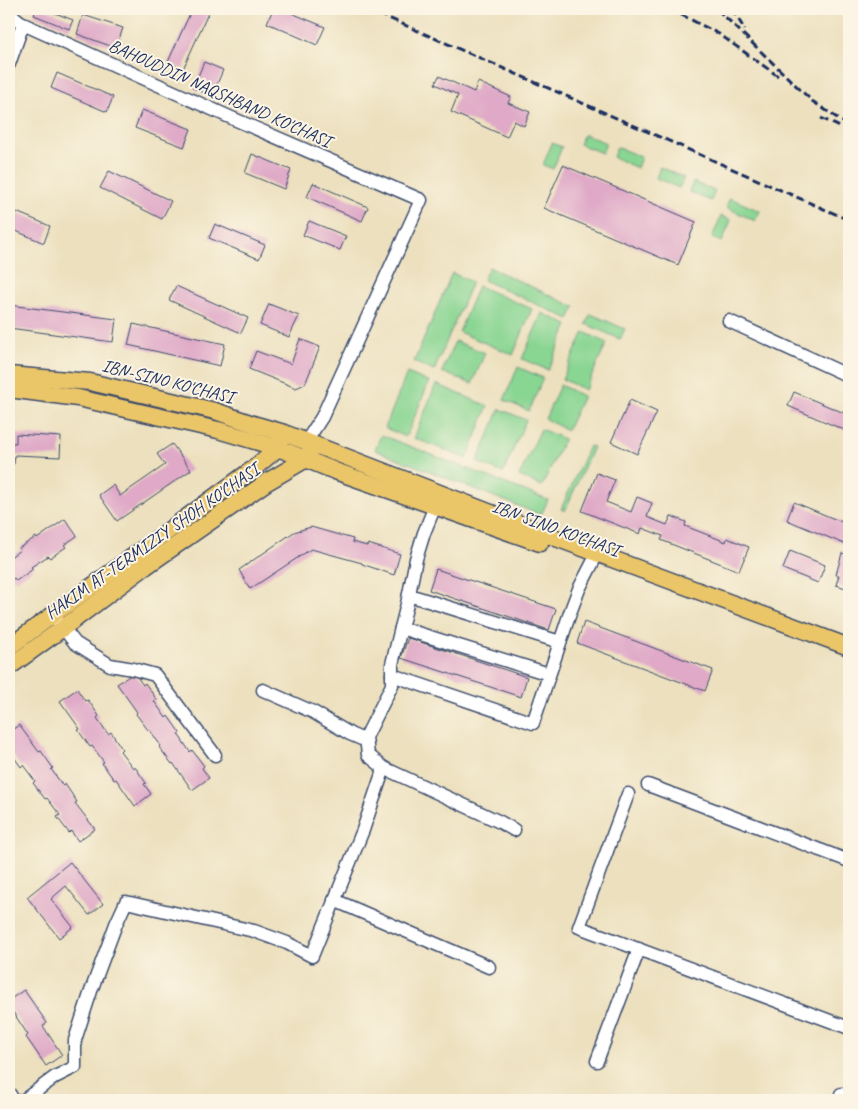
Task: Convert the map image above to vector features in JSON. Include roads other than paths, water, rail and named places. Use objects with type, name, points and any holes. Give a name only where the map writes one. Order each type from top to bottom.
[{"type":"main road","name":"IBN-SINO KO'CHASI","points":[[9,375],[90,382],[215,411],[256,425],[281,440],[309,449]]},
{"type":"main road","name":"IBN-SINO KO'CHASI","points":[[9,389],[78,398],[248,438]]},
{"type":"main road","points":[[256,466],[248,438],[281,440]]},
{"type":"main road","name":"HAKIM AT-TERMIZIY SHOH KO'CHASI","points":[[9,667],[58,622],[256,466],[281,440]]},
{"type":"main road","name":"IBN SINO KO'CHASI","points":[[309,449],[435,506],[593,562],[849,658]]},
{"type":"main road","name":"IBN SINO KO'CHASI","points":[[309,449],[364,463],[556,538],[849,647]]},
{"type":"main road","name":"HAKIM AT-TERMIZIY SHOH KO'CHASI","points":[[9,647],[58,622],[142,569],[267,482],[309,449]]},
{"type":"street","name":"BAHOUDDIN NAQSHBAND KO'CHASI","points":[[9,13],[23,24],[420,200],[309,449]]},
{"type":"street","points":[[9,64],[23,24]]},
{"type":"street","points":[[729,321],[849,376]]},
{"type":"street","points":[[435,506],[416,559],[392,664],[392,685],[366,737],[368,755],[384,768],[514,830]]},
{"type":"street","points":[[392,674],[533,722],[579,588],[593,562]]},
{"type":"street","points":[[409,595],[560,642]]},
{"type":"street","points":[[58,622],[75,643],[110,665],[155,675],[215,754]]},
{"type":"street","points":[[401,628],[549,674]]},
{"type":"street","points":[[262,690],[313,712],[350,734],[366,741]]},
{"type":"street","points":[[24,1100],[55,1077],[75,1068],[75,1040],[91,991],[126,902],[254,932],[287,943],[312,956],[363,830],[384,768]]},
{"type":"street","points":[[648,785],[849,861]]},
{"type":"street","points":[[628,794],[579,927],[849,1028]]},
{"type":"street","points":[[334,900],[489,967]]},
{"type":"street","points":[[597,1061],[639,949]]},
{"type":"street","points":[[9,1093],[13,1100]]},
{"type":"railway","points":[[368,9],[849,220]]},
{"type":"railway","points":[[670,9],[719,34],[778,76]]},
{"type":"railway","points":[[717,9],[812,101],[849,126]]},
{"type":"railway","points":[[732,9],[745,30]]},
{"type":"railway","points":[[821,118],[842,128]]}]
